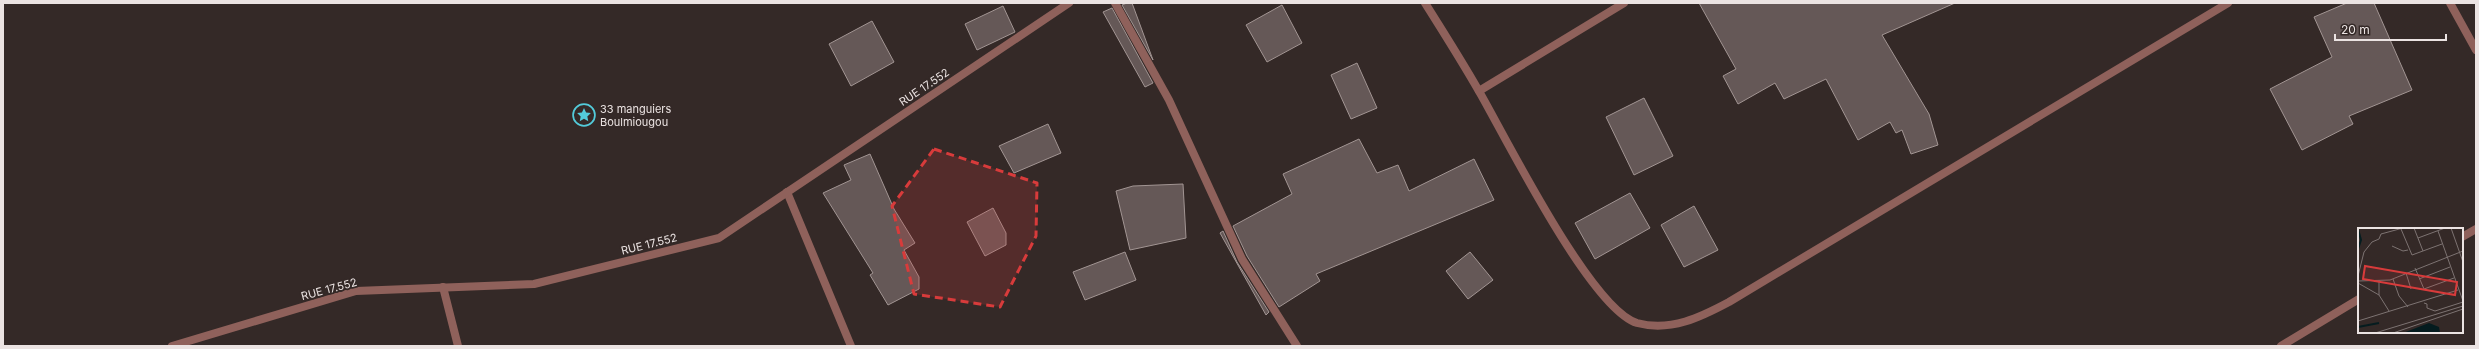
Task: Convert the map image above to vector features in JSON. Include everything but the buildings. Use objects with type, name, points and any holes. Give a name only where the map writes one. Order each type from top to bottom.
[{"type":"street","name":"RUE 17.552","points":[[172,346],[356,291],[534,284],[719,238],[1069,3]]},
{"type":"street","points":[[1115,3],[1169,100],[1242,259],[1297,346]]},
{"type":"street","points":[[1425,3],[1479,91],[1572,256],[1621,315],[1638,323],[1660,326],[1695,320],[1729,302],[2228,3]]},
{"type":"street","points":[[1479,91],[1624,3]]},
{"type":"street","points":[[2450,3],[2476,50]]},
{"type":"street","points":[[787,192],[851,346]]},
{"type":"street","points":[[2463,236],[2476,229]]},
{"type":"street","points":[[443,287],[458,346]]},
{"type":"street","points":[[2282,346],[2358,300]]},
{"type":"highlighted area","points":[[934,149],[1037,183],[1036,236],[1000,307],[914,294],[892,206]]},
{"type":"place","name":"33 manguiers Boulmiougou","points":[[584,115]]}]
